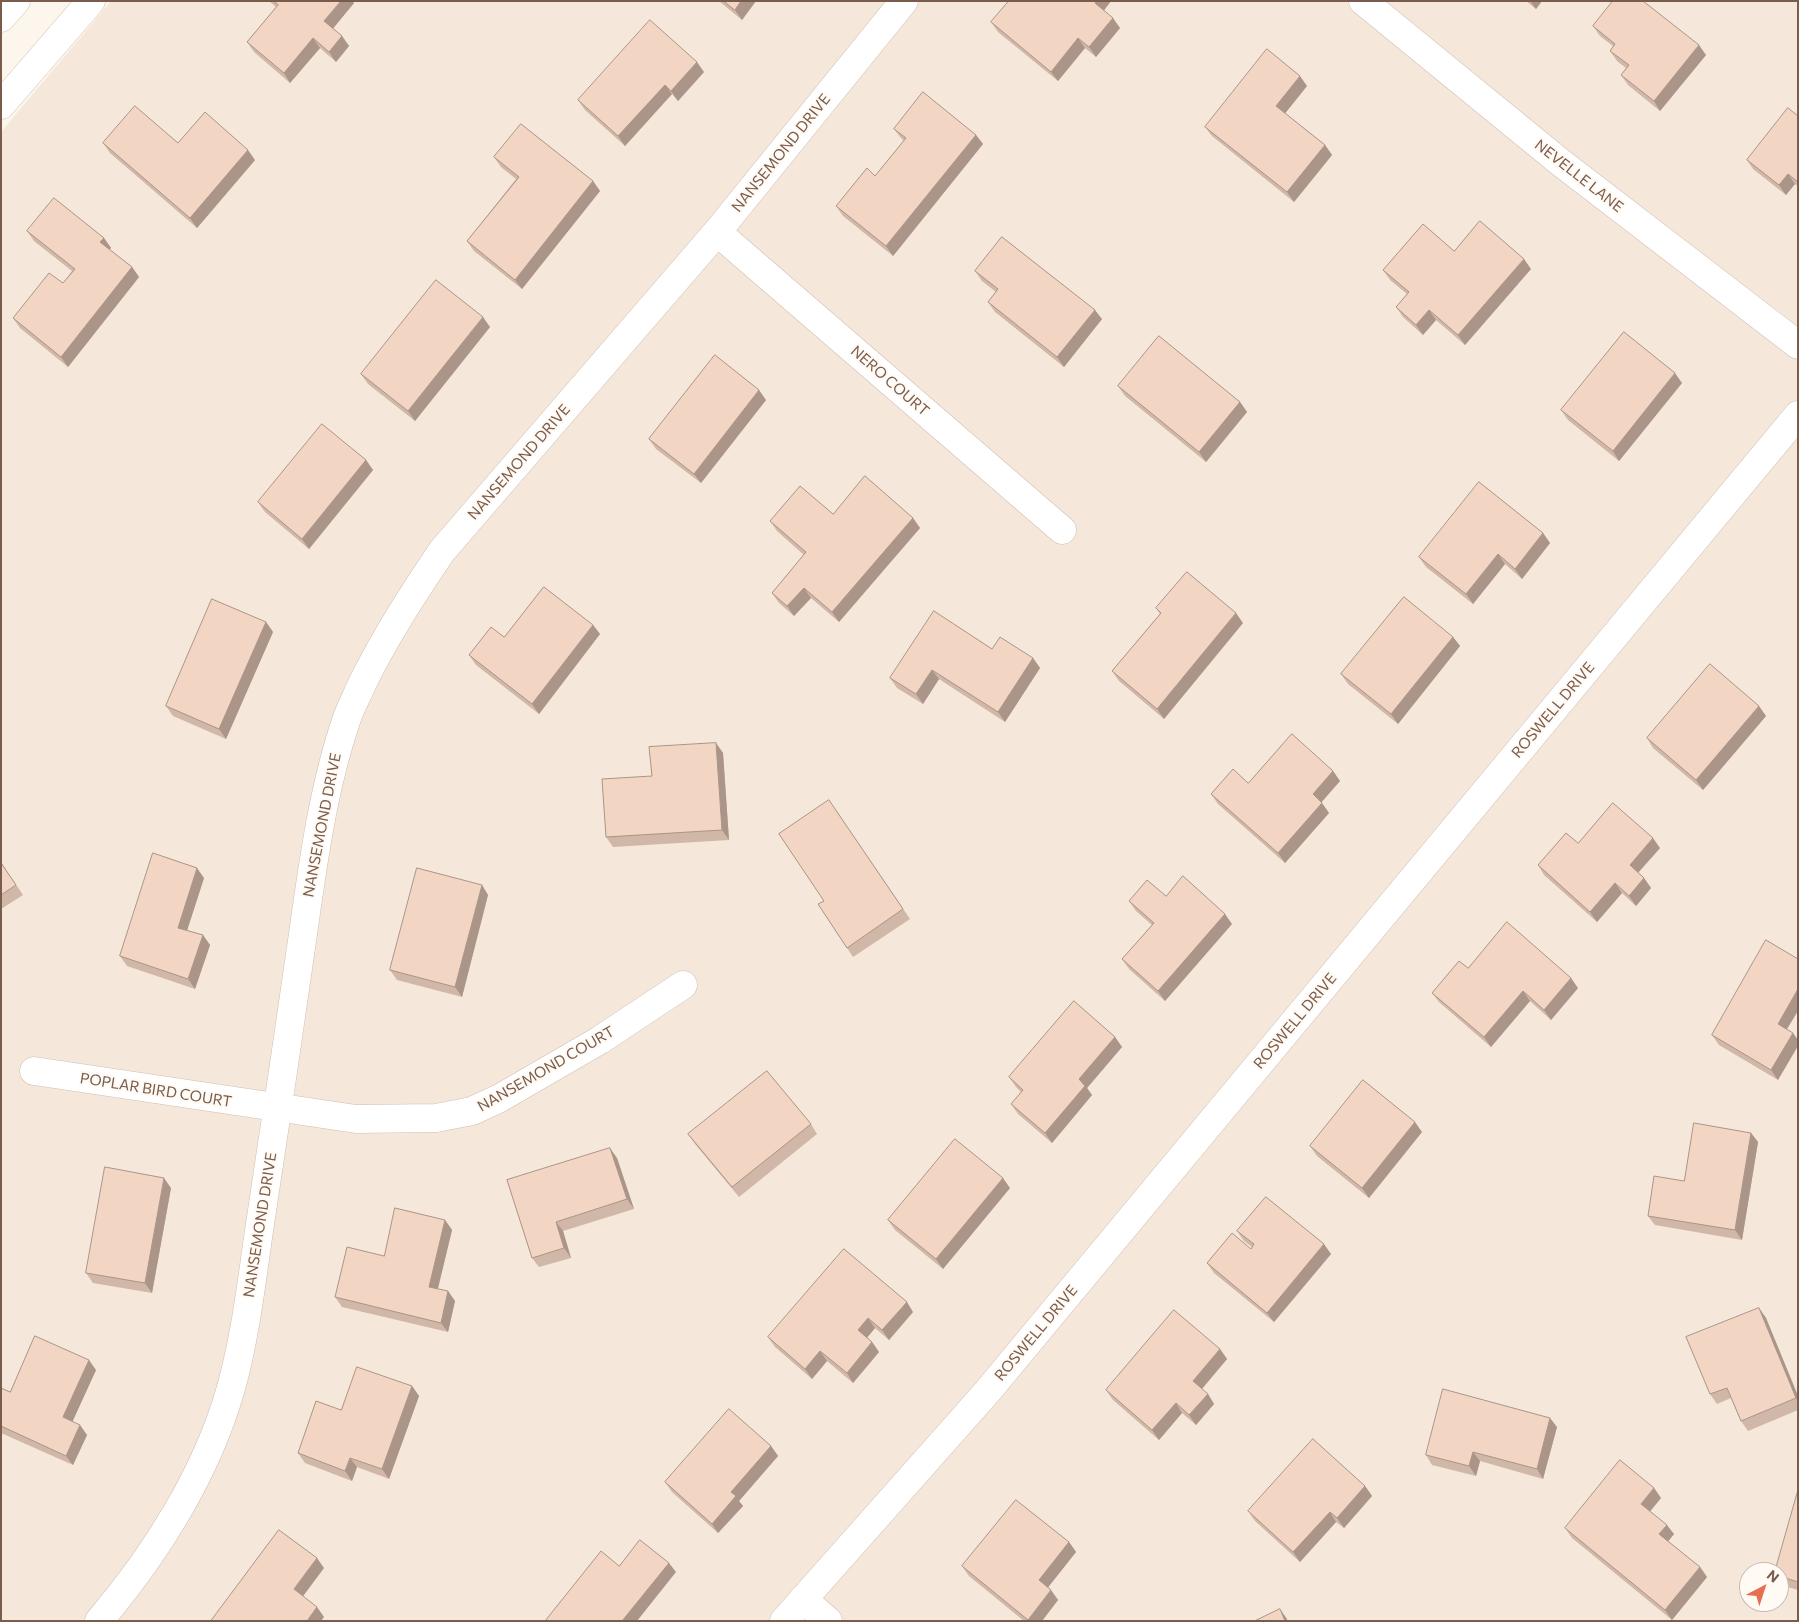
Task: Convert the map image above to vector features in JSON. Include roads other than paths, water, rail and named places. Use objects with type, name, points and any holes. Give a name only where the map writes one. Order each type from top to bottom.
[{"type":"street","points":[[1,18],[16,1]]},
{"type":"street","points":[[1,105],[91,1]]},
{"type":"street","name":"NANSEMOND DRIVE","points":[[99,1621],[155,1548],[209,1448],[231,1389],[244,1326],[308,900],[331,768],[347,717],[374,659],[405,606],[442,552],[717,232],[904,1]]},
{"type":"street","name":"NEVELLE LANE","points":[[1363,1],[1560,162],[1798,345]]},
{"type":"street","name":"NERO COURT","points":[[717,232],[1062,530]]},
{"type":"street","name":"ROSWELL DRIVE","points":[[784,1621],[987,1392],[1798,415]]},
{"type":"street","name":"NANSEMOND COURT","points":[[278,1108],[356,1119],[436,1118],[472,1111],[500,1098],[600,1040],[682,985]]},
{"type":"street","name":"POPLAR BIRD COURT","points":[[34,1072],[278,1108]]},
{"type":"street","points":[[803,1599],[828,1621]]}]
